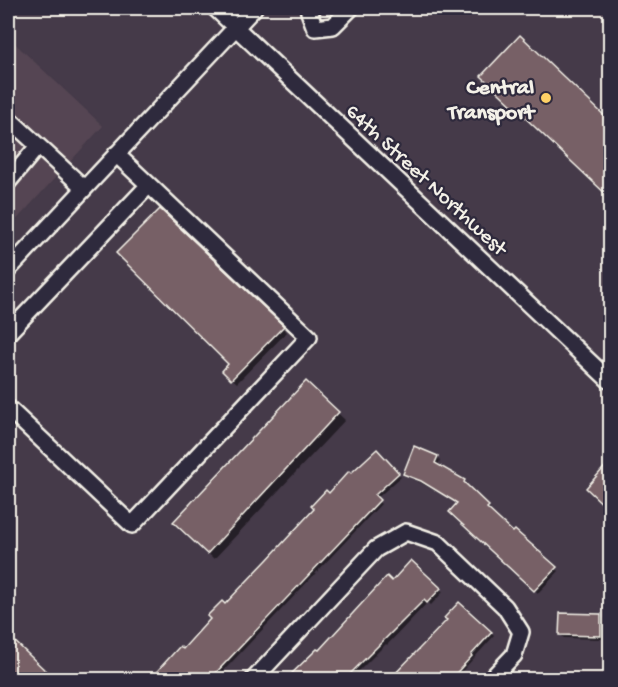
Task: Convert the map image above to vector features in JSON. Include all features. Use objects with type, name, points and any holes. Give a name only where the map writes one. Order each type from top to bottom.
[{"type":"street","name":"64th Street Northwest","points":[[215,8],[610,381]]},
{"type":"street","points":[[8,270],[254,8]]},
{"type":"street","points":[[313,8],[309,12],[315,28],[333,26],[351,8]]},
{"type":"street","points":[[8,118],[84,188]]},
{"type":"street","points":[[8,182],[38,146]]},
{"type":"street","points":[[8,408],[132,525],[309,337],[116,154]]},
{"type":"street","points":[[8,333],[149,185]]},
{"type":"street","points":[[253,680],[376,549],[406,532],[438,543],[505,607],[521,632],[514,655],[490,680]]},
{"type":"shaded area","points":[[8,37],[103,126],[8,229]]},
{"type":"building","name":"Central Transport","points":[[520,35],[610,121],[610,198],[481,76]]},
{"type":"building","points":[[160,209],[284,326],[231,380],[222,371],[228,364],[116,253]]},
{"type":"building","points":[[306,381],[339,412],[207,554],[173,522]]},
{"type":"building","points":[[414,446],[438,456],[435,463],[465,480],[464,482],[489,506],[487,508],[557,567],[534,591],[449,512],[457,503],[421,481],[403,474]]},
{"type":"building","points":[[377,449],[399,473],[375,495],[380,500],[209,680],[149,680],[180,646],[183,649],[210,619],[207,616],[222,601],[225,604],[267,560],[314,509],[311,506],[326,490],[329,493],[349,471],[351,473]]},
{"type":"building","points":[[610,461],[610,511],[586,488]]},
{"type":"building","points":[[411,560],[441,588],[427,603],[424,600],[344,680],[285,680],[317,649],[319,650],[387,576],[392,581]]},
{"type":"building","points":[[459,602],[492,632],[472,656],[450,680],[389,680],[447,620],[444,618]]},
{"type":"building","points":[[560,613],[601,614],[601,636],[559,635]]},
{"type":"building","points":[[8,635],[47,672],[40,680],[8,680]]},
{"type":"place","name":"Central Transport","points":[[546,98]]}]
